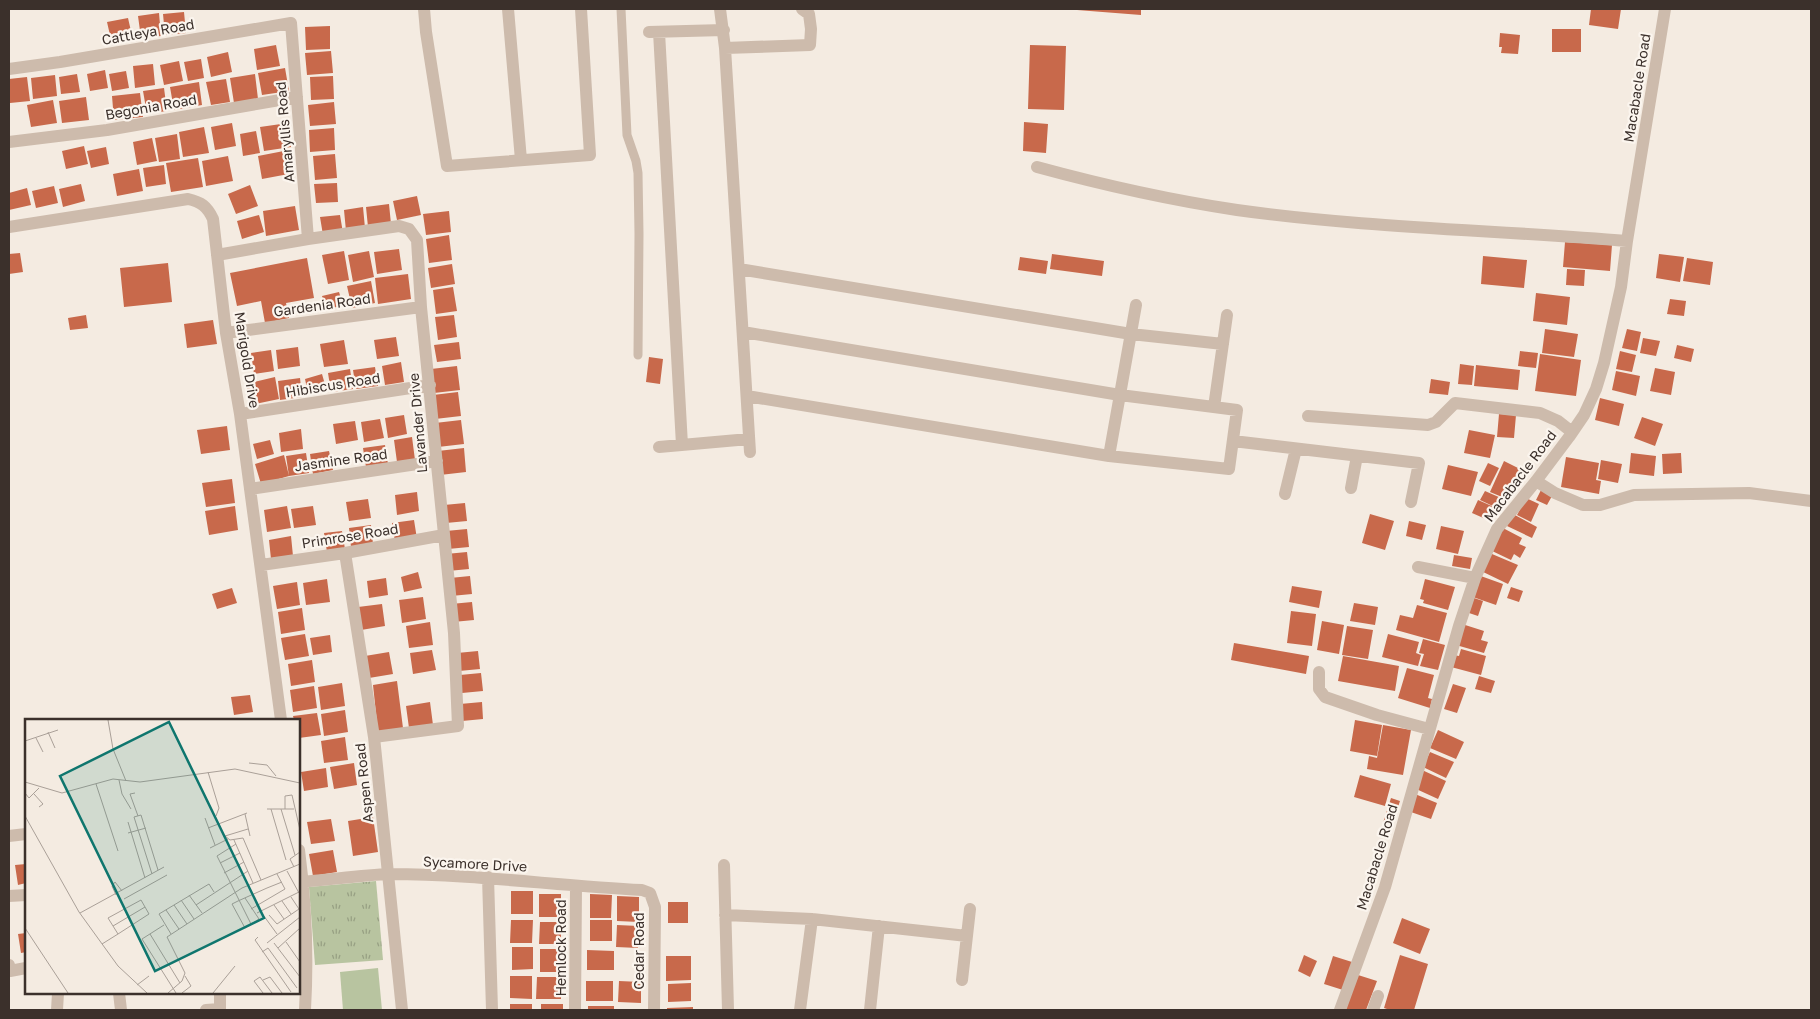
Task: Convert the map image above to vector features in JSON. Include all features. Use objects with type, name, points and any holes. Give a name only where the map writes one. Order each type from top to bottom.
[{"type":"street","points":[[424,9],[447,166],[590,155],[581,9]]},
{"type":"street","points":[[508,9],[521,160]]},
{"type":"street","points":[[720,9],[724,30],[750,452]]},
{"type":"street","points":[[725,48],[810,45],[811,29],[809,14],[802,9]]},
{"type":"street","name":"Macabacle Road","points":[[1340,1010],[1385,887],[1459,626],[1475,578],[1496,530],[1536,481],[1572,432],[1584,415],[1596,389],[1604,363],[1620,288],[1665,9]]},
{"type":"street","name":"Cattleya Road","points":[[9,68],[60,62],[291,23]]},
{"type":"street","name":"Amaryllis Road","points":[[291,23],[308,239]]},
{"type":"street","points":[[682,445],[654,32],[724,30]]},
{"type":"street","name":"Begonia Road","points":[[9,142],[107,130],[297,97]]},
{"type":"street","points":[[1037,167],[1093,182],[1159,196],[1246,211],[1372,224],[1627,241]]},
{"type":"street","name":"Marigold Drive","points":[[9,227],[188,199],[199,202],[208,208],[213,219],[226,333],[240,414],[281,719]]},
{"type":"street","name":"Lavander Drive","points":[[217,255],[399,226],[409,229],[417,240],[421,307],[454,633],[458,726],[374,737]]},
{"type":"street","points":[[739,269],[1131,334],[1223,344]]},
{"type":"street","points":[[1109,456],[1136,305]]},
{"type":"street","name":"Gardenia Road","points":[[226,333],[421,307]]},
{"type":"street","points":[[1214,407],[1227,314]]},
{"type":"street","points":[[743,332],[1120,395],[1237,410],[1229,469],[1109,456],[746,396]]},
{"type":"street","name":"Hibiscus Road","points":[[240,414],[430,385]]},
{"type":"street","points":[[1308,416],[1428,425],[1436,422],[1455,403],[1540,413],[1558,421],[1572,432]]},
{"type":"street","points":[[659,447],[749,438]]},
{"type":"street","points":[[1233,441],[1419,463],[1412,502]]},
{"type":"street","points":[[1285,494],[1296,449]]},
{"type":"street","points":[[1351,488],[1357,456]]},
{"type":"street","name":"Jasmine Road","points":[[250,490],[437,461]]},
{"type":"street","points":[[1536,481],[1556,493],[1583,505],[1600,505],[1634,495],[1749,493],[1811,501]]},
{"type":"street","name":"Primrose Road","points":[[261,565],[346,553],[444,535]]},
{"type":"street","name":"Aspen Road","points":[[346,553],[374,737],[402,1010]]},
{"type":"street","points":[[1418,567],[1475,578]]},
{"type":"street","points":[[1319,672],[1319,690],[1325,698],[1377,715],[1430,729]]},
{"type":"street","points":[[9,836],[25,834]]},
{"type":"street","points":[[724,864],[728,1010]]},
{"type":"street","points":[[300,866],[307,964],[305,1010]]},
{"type":"street","name":"Sycamore Drive","points":[[301,882],[389,874],[488,877],[576,887],[642,890],[650,893]]},
{"type":"street","points":[[488,877],[492,1010]]},
{"type":"street","name":"Hemlock Road","points":[[575,1010],[576,887]]},
{"type":"street","name":"Cedar Road","points":[[650,893],[655,907],[654,1010]]},
{"type":"street","points":[[9,896],[25,895]]},
{"type":"street","points":[[962,980],[970,909]]},
{"type":"street","points":[[725,915],[812,918],[967,936]]},
{"type":"street","points":[[800,1010],[812,918]]},
{"type":"street","points":[[870,1010],[879,926]]},
{"type":"street","points":[[9,965],[10,971],[25,968]]},
{"type":"street","points":[[57,1010],[58,994]]},
{"type":"street","points":[[119,994],[121,1010]]},
{"type":"street","points":[[206,1010],[220,1010],[220,994]]},
{"type":"street","points":[[1373,1010],[1378,996]]},
{"type":"lane","points":[[621,9],[627,135],[638,173],[638,354]]},
{"type":"green space","points":[[376,881],[383,960],[315,965],[309,887]]},
{"type":"green space","points":[[378,968],[382,1010],[343,1010],[340,972]]},
{"type":"building","points":[[1141,9],[1141,15],[1077,10]]},
{"type":"building","points":[[1591,9],[1621,9],[1618,29],[1589,25]]},
{"type":"building","points":[[184,12],[186,33],[165,35],[163,14]]},
{"type":"building","points":[[159,13],[161,36],[141,38],[138,16]]},
{"type":"building","points":[[128,18],[133,40],[112,44],[107,22]]},
{"type":"building","points":[[330,26],[330,49],[306,50],[305,27]]},
{"type":"building","points":[[1552,29],[1581,29],[1581,52],[1552,52]]},
{"type":"building","points":[[1500,33],[1520,35],[1518,54],[1501,53],[1502,47],[1499,47]]},
{"type":"building","points":[[276,45],[280,66],[257,70],[254,49]]},
{"type":"building","points":[[1030,45],[1066,46],[1064,110],[1028,109]]},
{"type":"building","points":[[331,51],[333,73],[307,75],[305,53]]},
{"type":"building","points":[[228,52],[232,72],[211,77],[207,57]]},
{"type":"building","points":[[201,59],[204,78],[188,81],[184,62]]},
{"type":"building","points":[[179,61],[183,81],[164,85],[160,65]]},
{"type":"building","points":[[153,64],[155,85],[135,88],[133,66]]},
{"type":"building","points":[[285,68],[289,91],[262,95],[258,73]]},
{"type":"building","points":[[105,70],[108,88],[90,91],[87,74]]},
{"type":"building","points":[[126,71],[129,88],[112,91],[109,74]]},
{"type":"building","points":[[77,74],[80,92],[61,94],[59,77]]},
{"type":"building","points":[[255,74],[258,99],[234,103],[230,78]]},
{"type":"building","points":[[55,75],[57,96],[33,99],[31,78]]},
{"type":"building","points":[[333,76],[334,99],[311,100],[310,77]]},
{"type":"building","points":[[27,77],[30,101],[10,103],[9,79]]},
{"type":"building","points":[[226,79],[230,102],[211,105],[206,82]]},
{"type":"building","points":[[199,82],[202,105],[174,110],[170,87]]},
{"type":"building","points":[[164,88],[167,111],[147,114],[143,91]]},
{"type":"building","points":[[140,93],[143,117],[114,120],[112,96]]},
{"type":"building","points":[[86,97],[89,120],[62,123],[59,101]]},
{"type":"building","points":[[53,100],[57,123],[31,127],[27,105]]},
{"type":"building","points":[[334,102],[336,124],[310,126],[308,105]]},
{"type":"building","points":[[1024,122],[1048,124],[1046,153],[1023,151]]},
{"type":"building","points":[[232,123],[236,146],[215,150],[211,127]]},
{"type":"building","points":[[288,123],[291,147],[264,151],[260,127]]},
{"type":"building","points":[[204,127],[209,153],[183,157],[179,132]]},
{"type":"building","points":[[334,128],[335,150],[310,152],[309,130]]},
{"type":"building","points":[[256,131],[260,153],[243,156],[240,134]]},
{"type":"building","points":[[177,134],[180,159],[159,162],[155,138]]},
{"type":"building","points":[[152,138],[157,161],[137,165],[133,142]]},
{"type":"building","points":[[84,146],[88,164],[66,169],[62,151]]},
{"type":"building","points":[[106,147],[109,164],[91,168],[87,151]]},
{"type":"building","points":[[289,150],[294,173],[262,179],[258,156]]},
{"type":"building","points":[[335,154],[337,178],[315,180],[313,156]]},
{"type":"building","points":[[228,156],[233,181],[206,186],[202,161]]},
{"type":"building","points":[[198,158],[203,187],[171,192],[166,163]]},
{"type":"building","points":[[164,165],[166,184],[146,187],[143,168]]},
{"type":"building","points":[[139,169],[143,191],[117,196],[113,174]]},
{"type":"building","points":[[337,183],[338,202],[316,203],[314,184]]},
{"type":"building","points":[[81,184],[85,201],[63,207],[59,189]]},
{"type":"building","points":[[250,185],[258,206],[236,214],[228,194]]},
{"type":"building","points":[[54,186],[58,203],[36,208],[32,191]]},
{"type":"building","points":[[27,188],[31,205],[9,210],[9,193]]},
{"type":"building","points":[[417,196],[421,215],[397,220],[393,201]]},
{"type":"building","points":[[389,204],[391,224],[368,227],[366,207]]},
{"type":"building","points":[[295,206],[299,230],[266,236],[263,211]]},
{"type":"building","points":[[363,207],[365,228],[346,231],[344,210]]},
{"type":"building","points":[[449,211],[451,232],[426,235],[423,214]]},
{"type":"building","points":[[259,215],[264,232],[242,239],[237,221]]},
{"type":"building","points":[[340,215],[343,233],[323,235],[320,217]]},
{"type":"building","points":[[449,235],[452,260],[429,263],[426,239]]},
{"type":"building","points":[[1565,242],[1612,245],[1610,271],[1563,267]]},
{"type":"building","points":[[399,249],[402,270],[377,274],[374,252]]},
{"type":"building","points":[[344,251],[349,280],[328,284],[322,255]]},
{"type":"building","points":[[369,251],[374,277],[353,282],[348,255]]},
{"type":"building","points":[[20,253],[23,272],[9,274],[9,254]]},
{"type":"building","points":[[1052,254],[1104,261],[1102,276],[1050,269]]},
{"type":"building","points":[[1659,254],[1684,257],[1680,282],[1656,278]]},
{"type":"building","points":[[1483,256],[1527,260],[1524,288],[1481,284]]},
{"type":"building","points":[[1020,257],[1048,261],[1046,274],[1018,270]]},
{"type":"building","points":[[307,258],[314,298],[286,303],[289,318],[265,323],[261,301],[237,306],[230,273]]},
{"type":"building","points":[[1687,258],[1713,262],[1710,285],[1683,281]]},
{"type":"building","points":[[168,263],[172,302],[124,307],[120,268]]},
{"type":"building","points":[[452,264],[455,284],[431,288],[428,268]]},
{"type":"building","points":[[1567,269],[1585,270],[1584,286],[1566,285]]},
{"type":"building","points":[[408,274],[411,299],[378,304],[375,278]]},
{"type":"building","points":[[371,281],[375,303],[352,308],[347,286]]},
{"type":"building","points":[[453,287],[457,311],[436,314],[433,290]]},
{"type":"building","points":[[339,292],[343,305],[326,310],[322,296]]},
{"type":"building","points":[[1536,293],[1570,297],[1567,325],[1533,321]]},
{"type":"building","points":[[1670,299],[1686,301],[1684,316],[1667,314]]},
{"type":"building","points":[[86,315],[88,328],[70,330],[68,318]]},
{"type":"building","points":[[454,315],[457,337],[438,340],[435,317]]},
{"type":"building","points":[[213,320],[217,344],[187,348],[184,324]]},
{"type":"building","points":[[1545,329],[1578,334],[1574,357],[1542,353]]},
{"type":"building","points":[[1627,329],[1641,332],[1637,351],[1622,348]]},
{"type":"building","points":[[396,337],[399,356],[377,359],[374,340]]},
{"type":"building","points":[[1643,338],[1660,341],[1656,356],[1640,353]]},
{"type":"building","points":[[344,340],[348,364],[324,367],[320,344]]},
{"type":"building","points":[[459,342],[461,359],[437,362],[434,345]]},
{"type":"building","points":[[1677,345],[1694,349],[1691,362],[1674,358]]},
{"type":"building","points":[[298,347],[300,366],[278,369],[276,350]]},
{"type":"building","points":[[271,350],[274,371],[254,374],[251,353]]},
{"type":"building","points":[[1520,351],[1538,353],[1536,368],[1518,366]]},
{"type":"building","points":[[1620,351],[1636,355],[1632,372],[1616,369]]},
{"type":"building","points":[[1540,354],[1581,360],[1576,396],[1535,391]]},
{"type":"building","points":[[649,357],[663,359],[660,384],[646,382]]},
{"type":"building","points":[[401,362],[404,382],[385,385],[382,366]]},
{"type":"building","points":[[1460,364],[1474,366],[1472,385],[1458,384]]},
{"type":"building","points":[[1476,365],[1520,370],[1518,390],[1474,386]]},
{"type":"building","points":[[457,366],[460,390],[434,393],[431,369]]},
{"type":"building","points":[[375,367],[378,386],[356,389],[353,370]]},
{"type":"building","points":[[1655,368],[1675,372],[1671,395],[1650,391]]},
{"type":"building","points":[[350,369],[353,389],[331,392],[328,373]]},
{"type":"building","points":[[1616,371],[1640,376],[1636,396],[1612,390]]},
{"type":"building","points":[[322,374],[326,388],[308,393],[305,379]]},
{"type":"building","points":[[275,377],[279,399],[251,405],[246,384]]},
{"type":"building","points":[[300,378],[302,397],[280,400],[278,381]]},
{"type":"building","points":[[1431,379],[1450,382],[1448,395],[1429,393]]},
{"type":"building","points":[[458,392],[461,416],[435,419],[433,395]]},
{"type":"building","points":[[1600,398],[1624,404],[1619,426],[1595,420]]},
{"type":"building","points":[[1499,414],[1516,415],[1514,438],[1497,437]]},
{"type":"building","points":[[404,415],[407,434],[388,438],[385,418]]},
{"type":"building","points":[[1642,417],[1663,424],[1655,446],[1634,438]]},
{"type":"building","points":[[380,419],[384,438],[364,442],[361,422]]},
{"type":"building","points":[[461,420],[464,444],[438,447],[435,423]]},
{"type":"building","points":[[355,421],[358,440],[336,444],[333,424]]},
{"type":"building","points":[[227,426],[230,450],[201,454],[197,430]]},
{"type":"building","points":[[301,429],[303,449],[281,452],[279,433]]},
{"type":"building","points":[[1469,430],[1495,435],[1490,458],[1464,453]]},
{"type":"building","points":[[412,437],[415,460],[397,462],[394,440]]},
{"type":"building","points":[[270,440],[274,454],[257,459],[253,444]]},
{"type":"building","points":[[385,445],[388,464],[366,467],[363,448]]},
{"type":"building","points":[[464,448],[466,472],[440,475],[438,451]]},
{"type":"building","points":[[329,451],[333,470],[313,474],[310,454]]},
{"type":"building","points":[[306,453],[309,473],[289,476],[286,456]]},
{"type":"building","points":[[1631,453],[1656,456],[1654,476],[1629,473]]},
{"type":"building","points":[[1681,453],[1682,473],[1663,474],[1662,454]]},
{"type":"building","points":[[284,455],[289,476],[261,484],[255,464]]},
{"type":"building","points":[[1566,457],[1599,463],[1596,480],[1601,481],[1599,494],[1561,487]]},
{"type":"building","points":[[1601,460],[1622,464],[1618,483],[1598,479]]},
{"type":"building","points":[[1504,461],[1528,473],[1507,499],[1490,492]]},
{"type":"building","points":[[1488,463],[1499,468],[1490,486],[1479,481]]},
{"type":"building","points":[[1448,465],[1478,472],[1471,496],[1442,489]]},
{"type":"building","points":[[232,479],[235,503],[206,507],[202,483]]},
{"type":"building","points":[[1541,490],[1552,496],[1547,505],[1536,500]]},
{"type":"building","points":[[1485,491],[1501,498],[1497,508],[1480,500]]},
{"type":"building","points":[[417,492],[419,511],[397,515],[395,495]]},
{"type":"building","points":[[1526,498],[1539,504],[1531,522],[1517,515]]},
{"type":"building","points":[[368,499],[371,518],[349,521],[346,502]]},
{"type":"building","points":[[1478,500],[1494,507],[1488,520],[1472,513]]},
{"type":"building","points":[[465,503],[467,521],[446,523],[444,505]]},
{"type":"building","points":[[235,506],[238,530],[209,535],[205,511]]},
{"type":"building","points":[[287,506],[291,528],[267,532],[264,510]]},
{"type":"building","points":[[313,506],[316,525],[294,528],[291,509]]},
{"type":"building","points":[[1370,514],[1394,521],[1385,550],[1362,543]]},
{"type":"building","points":[[1513,514],[1537,527],[1532,538],[1507,526]]},
{"type":"building","points":[[414,520],[417,539],[395,542],[392,523]]},
{"type":"building","points":[[1409,521],[1426,525],[1422,540],[1406,536]]},
{"type":"building","points":[[371,525],[373,544],[351,547],[349,528]]},
{"type":"building","points":[[1441,526],[1464,531],[1458,554],[1436,549]]},
{"type":"building","points":[[1501,527],[1522,538],[1519,544],[1526,547],[1520,558],[1514,554],[1511,560],[1490,550]]},
{"type":"building","points":[[467,529],[469,547],[448,549],[446,531]]},
{"type":"building","points":[[342,531],[345,549],[327,552],[324,533]]},
{"type":"building","points":[[291,536],[293,556],[271,559],[269,540]]},
{"type":"building","points":[[467,552],[469,569],[448,571],[446,554]]},
{"type":"building","points":[[1492,554],[1518,565],[1508,584],[1479,570]]},
{"type":"building","points":[[1454,555],[1472,558],[1470,569],[1452,566]]},
{"type":"building","points":[[418,572],[422,588],[404,592],[401,577]]},
{"type":"building","points":[[1478,575],[1503,584],[1496,605],[1470,596]]},
{"type":"building","points":[[470,576],[472,594],[451,596],[450,578]]},
{"type":"building","points":[[386,578],[388,595],[369,598],[367,581]]},
{"type":"building","points":[[327,579],[330,602],[306,605],[303,583]]},
{"type":"building","points":[[1425,579],[1455,587],[1448,610],[1423,603],[1424,600],[1420,599]]},
{"type":"building","points":[[297,582],[300,605],[277,609],[273,586]]},
{"type":"building","points":[[1292,586],[1322,591],[1319,608],[1289,602]]},
{"type":"building","points":[[1511,587],[1523,591],[1519,602],[1507,598]]},
{"type":"building","points":[[232,588],[237,603],[217,609],[212,594]]},
{"type":"building","points":[[423,597],[426,619],[402,623],[399,600]]},
{"type":"building","points":[[1471,597],[1483,601],[1478,616],[1466,612]]},
{"type":"building","points":[[472,602],[474,620],[453,622],[451,604]]},
{"type":"building","points":[[1354,603],[1378,607],[1375,625],[1350,621]]},
{"type":"building","points":[[382,604],[385,626],[361,630],[358,607]]},
{"type":"building","points":[[1417,605],[1447,613],[1439,642],[1396,630],[1400,615],[1413,618]]},
{"type":"building","points":[[302,608],[305,630],[281,634],[278,612]]},
{"type":"building","points":[[1291,611],[1316,614],[1312,646],[1287,643]]},
{"type":"building","points":[[1322,621],[1344,625],[1339,654],[1317,650]]},
{"type":"building","points":[[430,622],[433,645],[409,648],[406,626]]},
{"type":"building","points":[[1462,624],[1484,631],[1481,640],[1488,642],[1484,653],[1456,645]]},
{"type":"building","points":[[1347,626],[1373,630],[1368,659],[1342,655]]},
{"type":"building","points":[[305,634],[309,656],[285,660],[281,638]]},
{"type":"building","points":[[1388,634],[1419,642],[1416,653],[1421,655],[1418,666],[1382,657]]},
{"type":"building","points":[[330,635],[332,652],[313,655],[310,638]]},
{"type":"building","points":[[1423,639],[1445,645],[1438,670],[1420,666],[1424,654],[1419,653]]},
{"type":"building","points":[[1234,643],[1309,656],[1306,674],[1231,660]]},
{"type":"building","points":[[1461,649],[1486,656],[1481,675],[1451,667],[1454,655],[1459,656]]},
{"type":"building","points":[[432,650],[436,670],[413,674],[410,653]]},
{"type":"building","points":[[478,651],[480,669],[459,671],[457,653]]},
{"type":"building","points":[[389,652],[393,674],[369,678],[365,656]]},
{"type":"building","points":[[1343,656],[1399,666],[1395,691],[1338,681]]},
{"type":"building","points":[[312,660],[315,682],[291,686],[288,664]]},
{"type":"building","points":[[1407,668],[1434,675],[1428,698],[1432,699],[1430,708],[1398,698]]},
{"type":"building","points":[[481,673],[483,691],[462,693],[460,675]]},
{"type":"building","points":[[1479,676],[1495,681],[1491,693],[1475,689]]},
{"type":"building","points":[[397,681],[403,728],[378,732],[373,685]]},
{"type":"building","points":[[342,683],[345,706],[321,710],[318,687]]},
{"type":"building","points":[[1453,684],[1466,688],[1457,713],[1444,709]]},
{"type":"building","points":[[314,686],[317,708],[293,712],[290,690]]},
{"type":"building","points":[[250,695],[253,712],[234,715],[231,697]]},
{"type":"building","points":[[430,702],[433,725],[409,728],[406,706]]},
{"type":"building","points":[[482,702],[483,719],[462,721],[460,704]]},
{"type":"building","points":[[345,710],[348,732],[324,736],[321,714]]},
{"type":"building","points":[[317,713],[321,735],[300,738],[300,719],[294,719],[293,716]]},
{"type":"building","points":[[1355,720],[1382,725],[1377,756],[1350,751]]},
{"type":"building","points":[[1383,725],[1411,730],[1403,775],[1367,769],[1369,756],[1377,758]]},
{"type":"building","points":[[1438,730],[1464,742],[1456,759],[1430,748]]},
{"type":"building","points":[[345,737],[348,760],[324,763],[321,741]]},
{"type":"building","points":[[1430,752],[1454,762],[1446,778],[1423,767]]},
{"type":"building","points":[[354,763],[357,785],[334,789],[330,767]]},
{"type":"building","points":[[326,768],[328,787],[304,791],[301,772]]},
{"type":"building","points":[[1422,770],[1446,781],[1438,799],[1414,788]]},
{"type":"building","points":[[1360,775],[1391,784],[1385,806],[1354,797]]},
{"type":"building","points":[[1415,794],[1437,803],[1431,819],[1408,811]]},
{"type":"building","points":[[1391,798],[1400,801],[1392,825],[1383,823]]},
{"type":"building","points":[[373,817],[378,852],[353,856],[348,821]]},
{"type":"building","points":[[331,819],[335,841],[311,844],[307,822]]},
{"type":"building","points":[[333,850],[337,872],[313,876],[309,854]]},
{"type":"building","points":[[25,864],[25,883],[18,885],[15,865]]},
{"type":"building","points":[[511,891],[533,891],[533,914],[511,914]]},
{"type":"building","points":[[539,894],[561,894],[561,917],[539,917]]},
{"type":"building","points":[[590,894],[612,895],[611,918],[590,918]]},
{"type":"building","points":[[617,896],[639,897],[639,922],[617,921]]},
{"type":"building","points":[[668,902],[688,902],[688,923],[668,923]]},
{"type":"building","points":[[1402,918],[1430,929],[1420,954],[1393,943]]},
{"type":"building","points":[[511,920],[533,920],[532,943],[510,943]]},
{"type":"building","points":[[590,920],[612,920],[612,941],[590,941]]},
{"type":"building","points":[[540,922],[561,922],[561,944],[539,944]]},
{"type":"building","points":[[617,925],[639,926],[638,948],[616,947]]},
{"type":"building","points":[[25,933],[25,952],[21,953],[18,934]]},
{"type":"building","points":[[512,947],[533,947],[533,969],[512,970]]},
{"type":"building","points":[[540,949],[562,949],[561,972],[540,972]]},
{"type":"building","points":[[587,950],[614,951],[614,970],[587,970]]},
{"type":"building","points":[[1304,955],[1317,961],[1310,977],[1298,971]]},
{"type":"building","points":[[1400,955],[1428,964],[1414,1010],[1390,1010],[1384,1008]]},
{"type":"building","points":[[666,956],[691,956],[691,980],[666,981]]},
{"type":"building","points":[[1333,956],[1352,962],[1343,990],[1324,984]]},
{"type":"building","points":[[1358,975],[1377,981],[1366,1010],[1344,1010]]},
{"type":"building","points":[[510,976],[532,976],[532,999],[510,998]]},
{"type":"building","points":[[537,977],[561,977],[561,999],[536,999]]},
{"type":"building","points":[[586,981],[613,981],[613,1001],[586,1001]]},
{"type":"building","points":[[619,981],[641,982],[641,1003],[618,1002]]},
{"type":"building","points":[[691,983],[691,1001],[668,1002],[668,984]]},
{"type":"building","points":[[510,1004],[532,1004],[532,1010],[510,1010]]},
{"type":"building","points":[[541,1004],[563,1004],[563,1010],[541,1010]]},
{"type":"building","points":[[588,1006],[614,1006],[614,1010],[588,1010]]},
{"type":"building","points":[[693,1007],[693,1010],[667,1010],[667,1008]]}]
